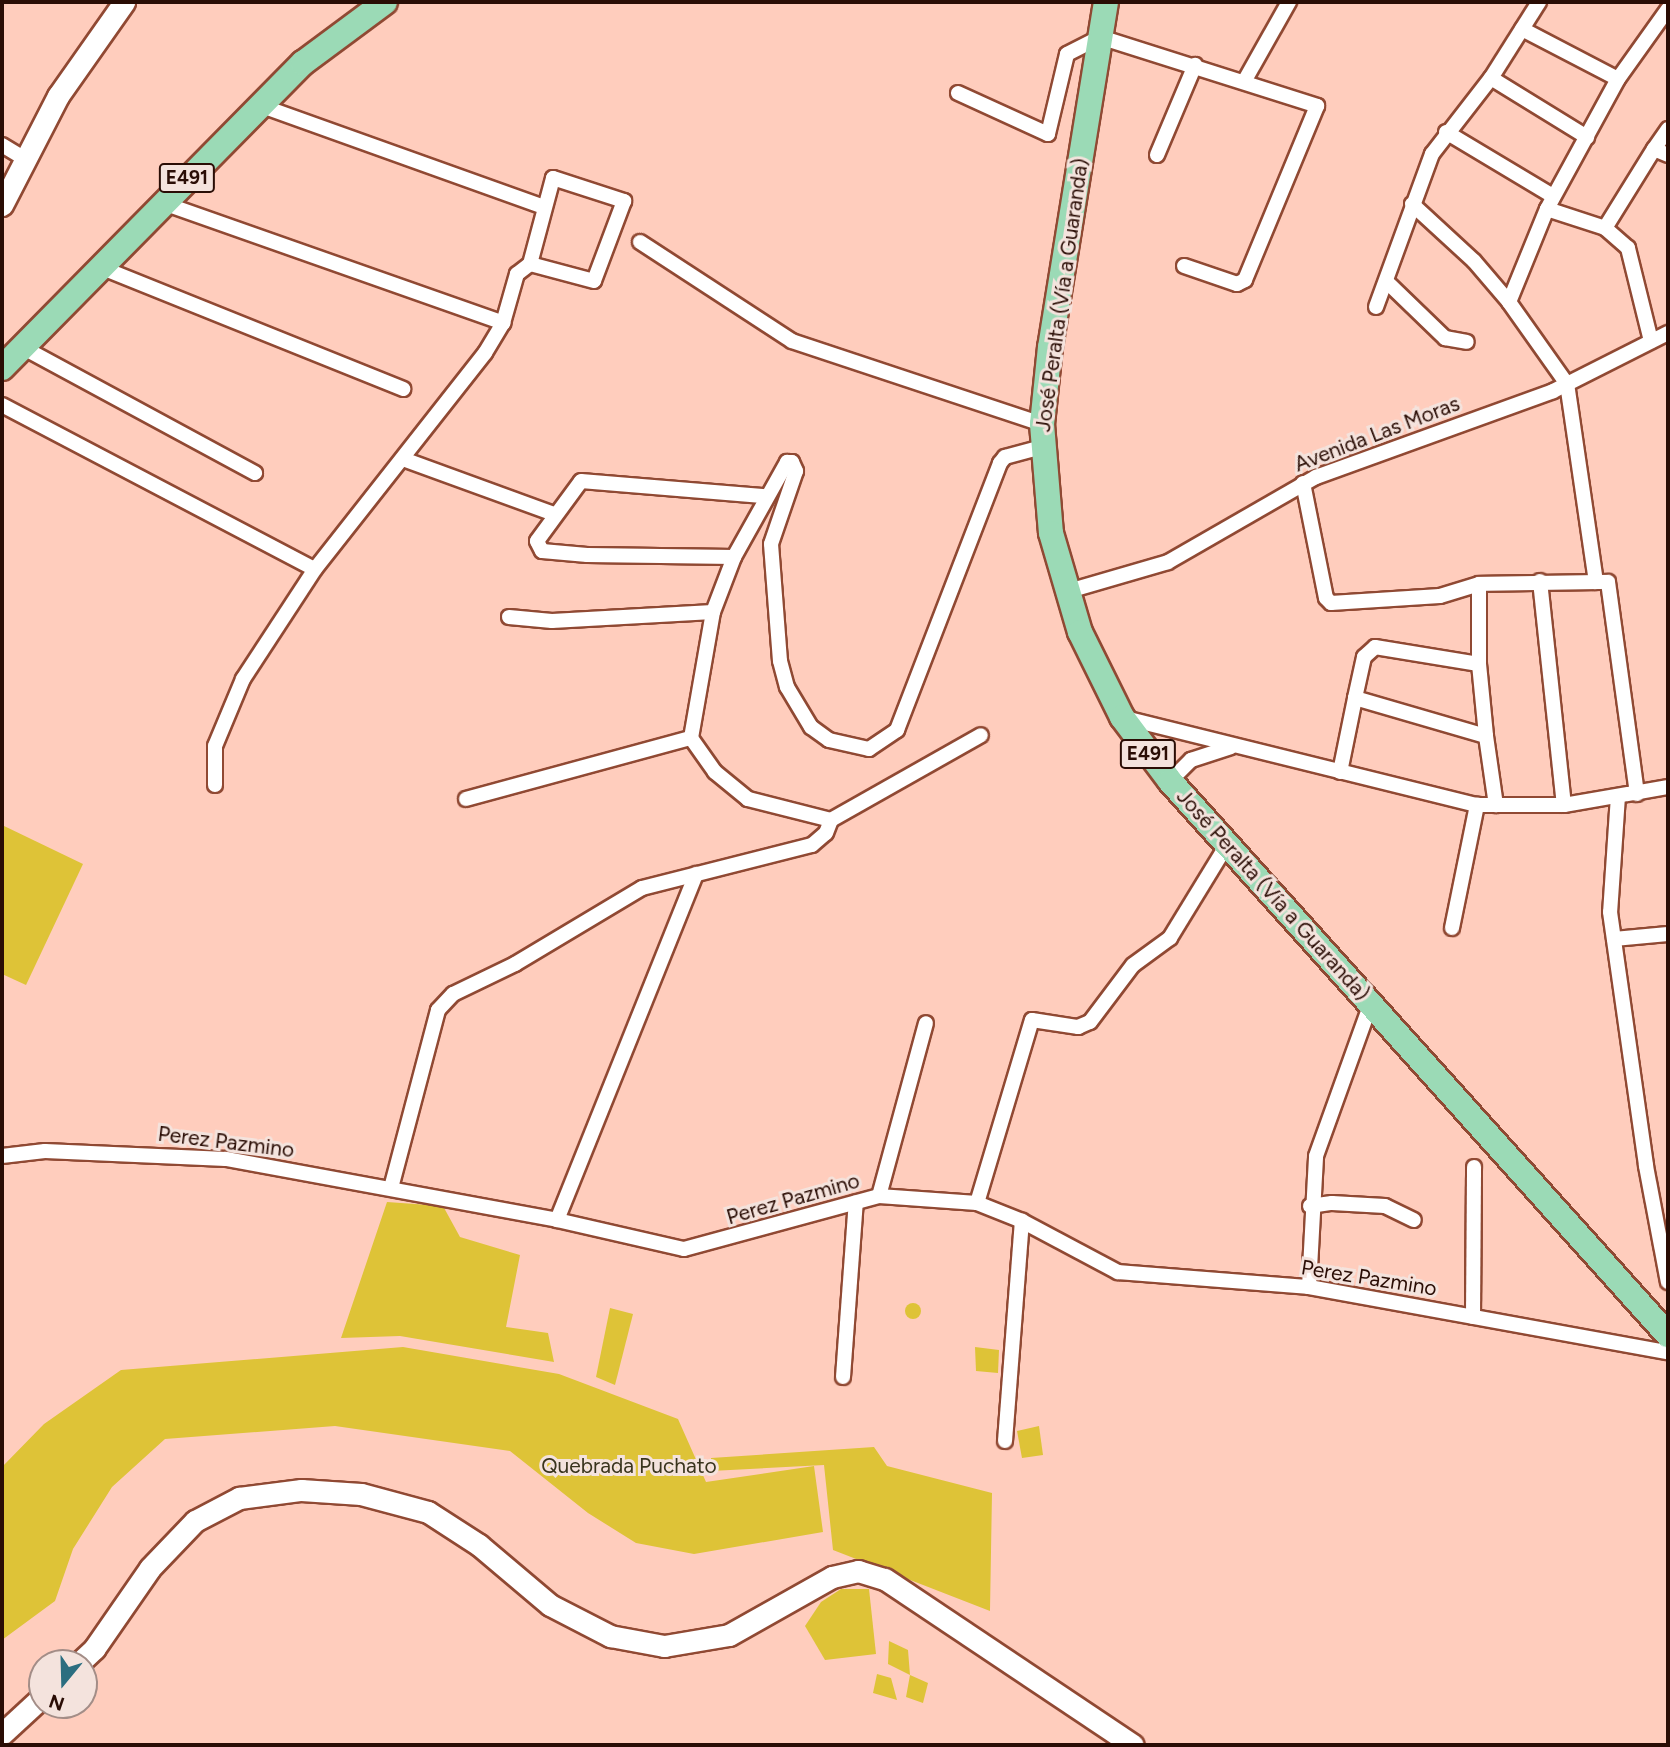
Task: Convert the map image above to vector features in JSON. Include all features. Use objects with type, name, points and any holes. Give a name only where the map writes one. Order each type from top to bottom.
[{"type":"highway","name":"E491","points":[[2,368],[303,63],[385,2]]},
{"type":"highway","name":"José Peralta (Vía a Guaranda)","points":[[1106,2],[1042,436],[1051,533],[1065,592],[1122,717],[1170,781],[1668,1335]]},
{"type":"main road","points":[[2,205],[58,96],[124,2]]},
{"type":"main road","points":[[94,1649],[150,1568],[195,1521],[239,1498],[301,1490],[361,1494],[429,1512],[479,1545],[550,1605],[610,1636],[664,1646],[729,1635],[832,1577],[858,1571],[886,1579],[1133,1745]]},
{"type":"main road","points":[[2,1734],[28,1710]]},
{"type":"street","points":[[1245,80],[1289,2]]},
{"type":"street","points":[[1376,307],[1387,282],[1412,204],[1446,132],[1491,78],[1539,2]]},
{"type":"street","points":[[1509,302],[1550,202],[1618,79],[1668,9]]},
{"type":"street","points":[[1522,29],[1618,79]]},
{"type":"street","points":[[958,93],[1048,134],[1067,54],[1100,37],[1245,80],[1317,106],[1245,280],[1237,284],[1184,266]]},
{"type":"street","points":[[1157,155],[1195,65]]},
{"type":"street","points":[[1491,78],[1587,137]]},
{"type":"street","points":[[259,106],[544,207]]},
{"type":"street","points":[[1605,228],[1668,129]]},
{"type":"street","points":[[1446,132],[1550,202],[1605,228],[1628,248],[1651,341]]},
{"type":"street","points":[[2,145],[24,158]]},
{"type":"street","points":[[1654,149],[1668,155]]},
{"type":"street","points":[[215,785],[213,762],[225,716],[243,679],[315,569],[403,459],[503,323],[514,281],[530,264],[553,178],[624,201],[594,281],[530,264]]},
{"type":"street","points":[[163,203],[503,323]]},
{"type":"street","points":[[1412,204],[1474,261],[1509,302],[1567,384],[1596,582]]},
{"type":"street","points":[[640,242],[792,341],[1042,436]]},
{"type":"street","points":[[100,267],[403,389]]},
{"type":"street","points":[[1387,282],[1445,338],[1467,342]]},
{"type":"street","name":"Avenida Las Moras","points":[[1065,592],[1168,562],[1303,483],[1567,384],[1668,332]]},
{"type":"street","points":[[22,347],[255,473]]},
{"type":"street","points":[[2,405],[315,569]]},
{"type":"street","points":[[831,820],[748,799],[715,772],[691,738],[713,612],[734,557],[765,496],[782,468],[792,462],[796,471],[771,544],[780,661],[787,687],[811,727],[829,740],[869,748],[897,730],[1000,463],[1005,457],[1042,436]]},
{"type":"street","points":[[403,459],[555,514]]},
{"type":"street","points":[[734,557],[620,557],[542,551],[537,541],[574,485],[587,480],[765,496]]},
{"type":"street","points":[[1303,483],[1326,597],[1331,603],[1440,596],[1479,584],[1608,582],[1637,794]]},
{"type":"street","points":[[1540,581],[1564,805]]},
{"type":"street","points":[[1479,584],[1479,664],[1496,805]]},
{"type":"street","points":[[509,617],[552,621],[713,612]]},
{"type":"street","points":[[1340,772],[1364,657],[1375,647],[1479,664]]},
{"type":"street","points":[[1355,698],[1486,736]]},
{"type":"street","points":[[1122,717],[1231,747],[1477,805],[1564,805],[1668,787]]},
{"type":"street","points":[[391,1188],[438,1010],[444,1001],[642,888],[812,845],[826,833],[831,820],[981,735]]},
{"type":"street","points":[[466,799],[691,738]]},
{"type":"street","points":[[1170,781],[1191,760],[1231,747]]},
{"type":"street","points":[[1618,796],[1610,912],[1646,1166],[1668,1282]]},
{"type":"street","points":[[1452,928],[1477,805]]},
{"type":"street","points":[[977,1203],[1032,1020],[1078,1027],[1090,1021],[1133,965],[1170,938],[1228,843]]},
{"type":"street","points":[[557,1220],[696,874]]},
{"type":"street","points":[[1614,939],[1668,934]]},
{"type":"street","points":[[1309,1287],[1310,1206],[1326,1118],[1371,1003]]},
{"type":"street","points":[[879,1196],[926,1023]]},
{"type":"street","name":"Perez Pazmino","points":[[2,1156],[46,1151],[188,1154],[391,1188],[557,1220],[684,1249],[752,1234],[879,1196],[977,1203],[1022,1221],[1118,1272],[1309,1287],[1668,1352]]},
{"type":"street","points":[[1473,1317],[1474,1167]]},
{"type":"street","points":[[843,1377],[856,1202]]},
{"type":"street","points":[[1310,1206],[1332,1203],[1385,1206],[1414,1220]]},
{"type":"street","points":[[1005,1441],[1022,1221]]},
{"type":"green space","points":[[2,825],[83,864],[26,985],[2,974]]},
{"type":"green space","points":[[387,1202],[443,1206],[460,1237],[520,1255],[506,1327],[548,1333],[554,1362],[400,1336],[341,1338]]},
{"type":"green space","points":[[913,1303],[919,1305],[919,1317],[913,1319],[907,1317],[905,1311],[907,1305]]},
{"type":"green space","points":[[610,1308],[633,1314],[615,1385],[596,1377]]},
{"type":"green space","name":"Quebrada Puchato","points":[[403,1347],[559,1374],[678,1419],[706,1482],[814,1466],[823,1532],[694,1554],[636,1543],[588,1513],[510,1451],[335,1426],[165,1439],[112,1487],[73,1549],[55,1601],[2,1640],[2,1467],[44,1424],[121,1370]]},
{"type":"green space","points":[[975,1347],[999,1350],[998,1373],[976,1371]]},
{"type":"green space","points":[[1039,1426],[1043,1455],[1022,1458],[1017,1431]]},
{"type":"green space","points":[[874,1447],[887,1466],[992,1493],[990,1611],[833,1550],[824,1465],[711,1471],[711,1458]]},
{"type":"green space","points":[[841,1589],[869,1589],[876,1654],[825,1660],[805,1626],[821,1602]]},
{"type":"green space","points":[[889,1641],[908,1650],[910,1675],[888,1664]]},
{"type":"green space","points":[[877,1674],[891,1678],[897,1700],[873,1693]]},
{"type":"green space","points":[[910,1675],[928,1683],[923,1703],[906,1697]]}]
